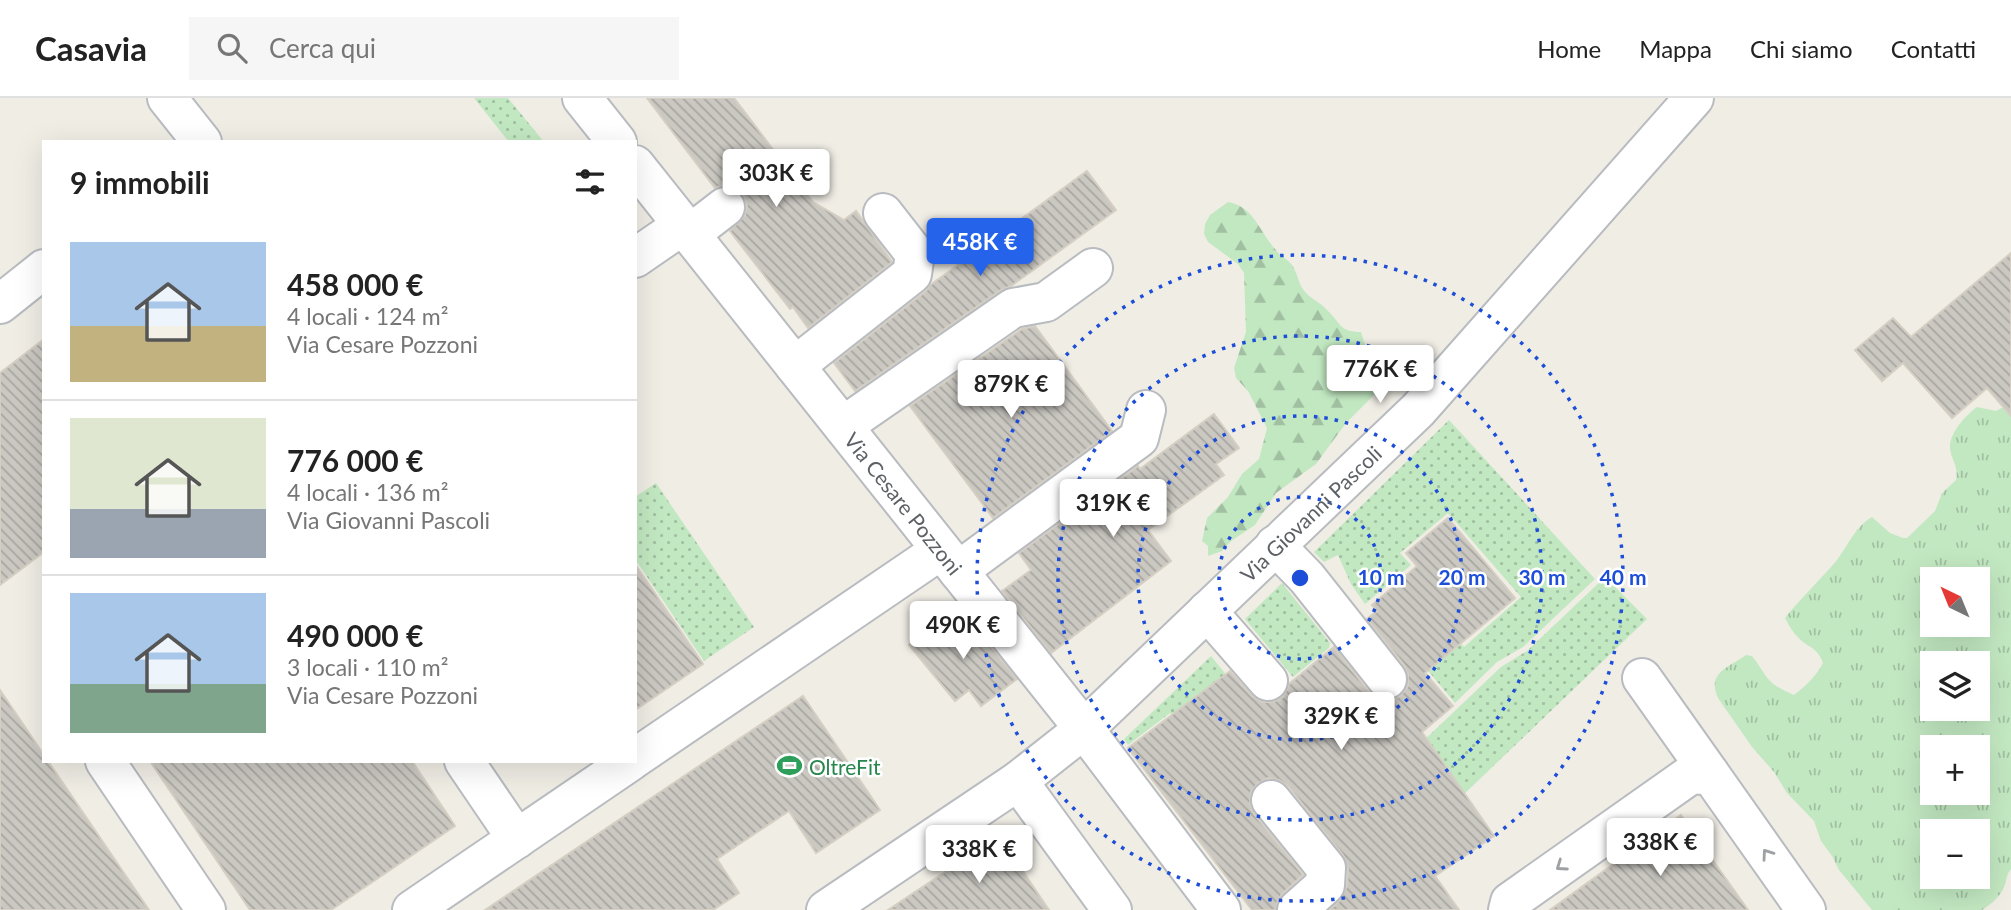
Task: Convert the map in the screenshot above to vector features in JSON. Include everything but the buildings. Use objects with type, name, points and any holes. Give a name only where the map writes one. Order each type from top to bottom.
[{"type":"street","points":[[167,98],[200,140]]},
{"type":"street","points":[[582,98],[615,140]]},
{"type":"street","name":"Via Giovanni Pascoli","points":[[826,910],[1018,781],[1084,729],[1418,410],[1694,98]]},
{"type":"street","name":"Via Cesare Pozzoni","points":[[637,167],[1084,729],[1221,910]]},
{"type":"street","points":[[637,257],[725,208]]},
{"type":"street","points":[[795,366],[912,274],[915,254],[883,213]]},
{"type":"street","points":[[843,426],[1013,308],[1046,302],[1093,268]]},
{"type":"street","points":[[0,304],[42,271]]},
{"type":"street","points":[[637,757],[956,567],[1139,438],[1146,410]]},
{"type":"street","points":[[1275,545],[1307,578],[1387,679]]},
{"type":"street","points":[[1207,611],[1268,681]]},
{"type":"street","points":[[1642,678],[1806,910]]},
{"type":"street","points":[[106,763],[206,910]]},
{"type":"street","points":[[465,763],[517,839]]},
{"type":"street","points":[[412,910],[628,763]]},
{"type":"street","points":[[1507,910],[1510,902],[1690,775],[1710,774]]},
{"type":"street","points":[[1018,781],[1112,910]]},
{"type":"street","points":[[1271,800],[1326,868],[1325,886],[1297,910]]},
{"type":"green space","points":[[474,98],[508,98],[542,140],[507,140]]},
{"type":"green space","points":[[1228,202],[1244,209],[1256,221],[1270,243],[1292,265],[1306,293],[1325,308],[1341,326],[1361,332],[1366,348],[1378,363],[1382,377],[1375,394],[1346,423],[1316,464],[1276,493],[1255,525],[1231,541],[1222,551],[1208,556],[1208,546],[1202,541],[1207,518],[1228,497],[1242,474],[1259,459],[1267,428],[1248,391],[1236,378],[1234,368],[1246,332],[1244,273],[1238,264],[1208,242],[1204,234],[1210,215]]},
{"type":"green space","points":[[2011,403],[2011,869],[2000,894],[1982,910],[1872,910],[1839,870],[1821,841],[1814,821],[1787,793],[1718,698],[1715,682],[1722,671],[1746,655],[1752,656],[1768,679],[1784,691],[1794,695],[1806,685],[1823,663],[1812,648],[1800,640],[1785,618],[1837,560],[1866,521],[1872,517],[1890,533],[1907,538],[1935,511],[1942,493],[1956,480],[1950,448],[1952,436],[1963,420],[1977,407],[1996,411]]},
{"type":"green space","points":[[1449,420],[1595,579],[1523,647],[1497,662],[1455,703],[1420,661],[1452,634],[1464,647],[1521,597],[1448,513],[1400,553],[1411,565],[1365,604],[1351,584],[1338,555],[1324,562],[1314,552]]},
{"type":"green space","points":[[656,483],[754,627],[704,661],[637,562],[637,496]]},
{"type":"green space","points":[[1605,577],[1647,619],[1461,797],[1419,745],[1501,667],[1527,651]]},
{"type":"green space","points":[[1282,583],[1330,643],[1329,648],[1293,677],[1245,619]]},
{"type":"green space","points":[[1211,656],[1241,693],[1193,744],[1170,713],[1128,745],[1124,739]]},
{"type":"place","name":"OltreFit","points":[[789,766]]}]
